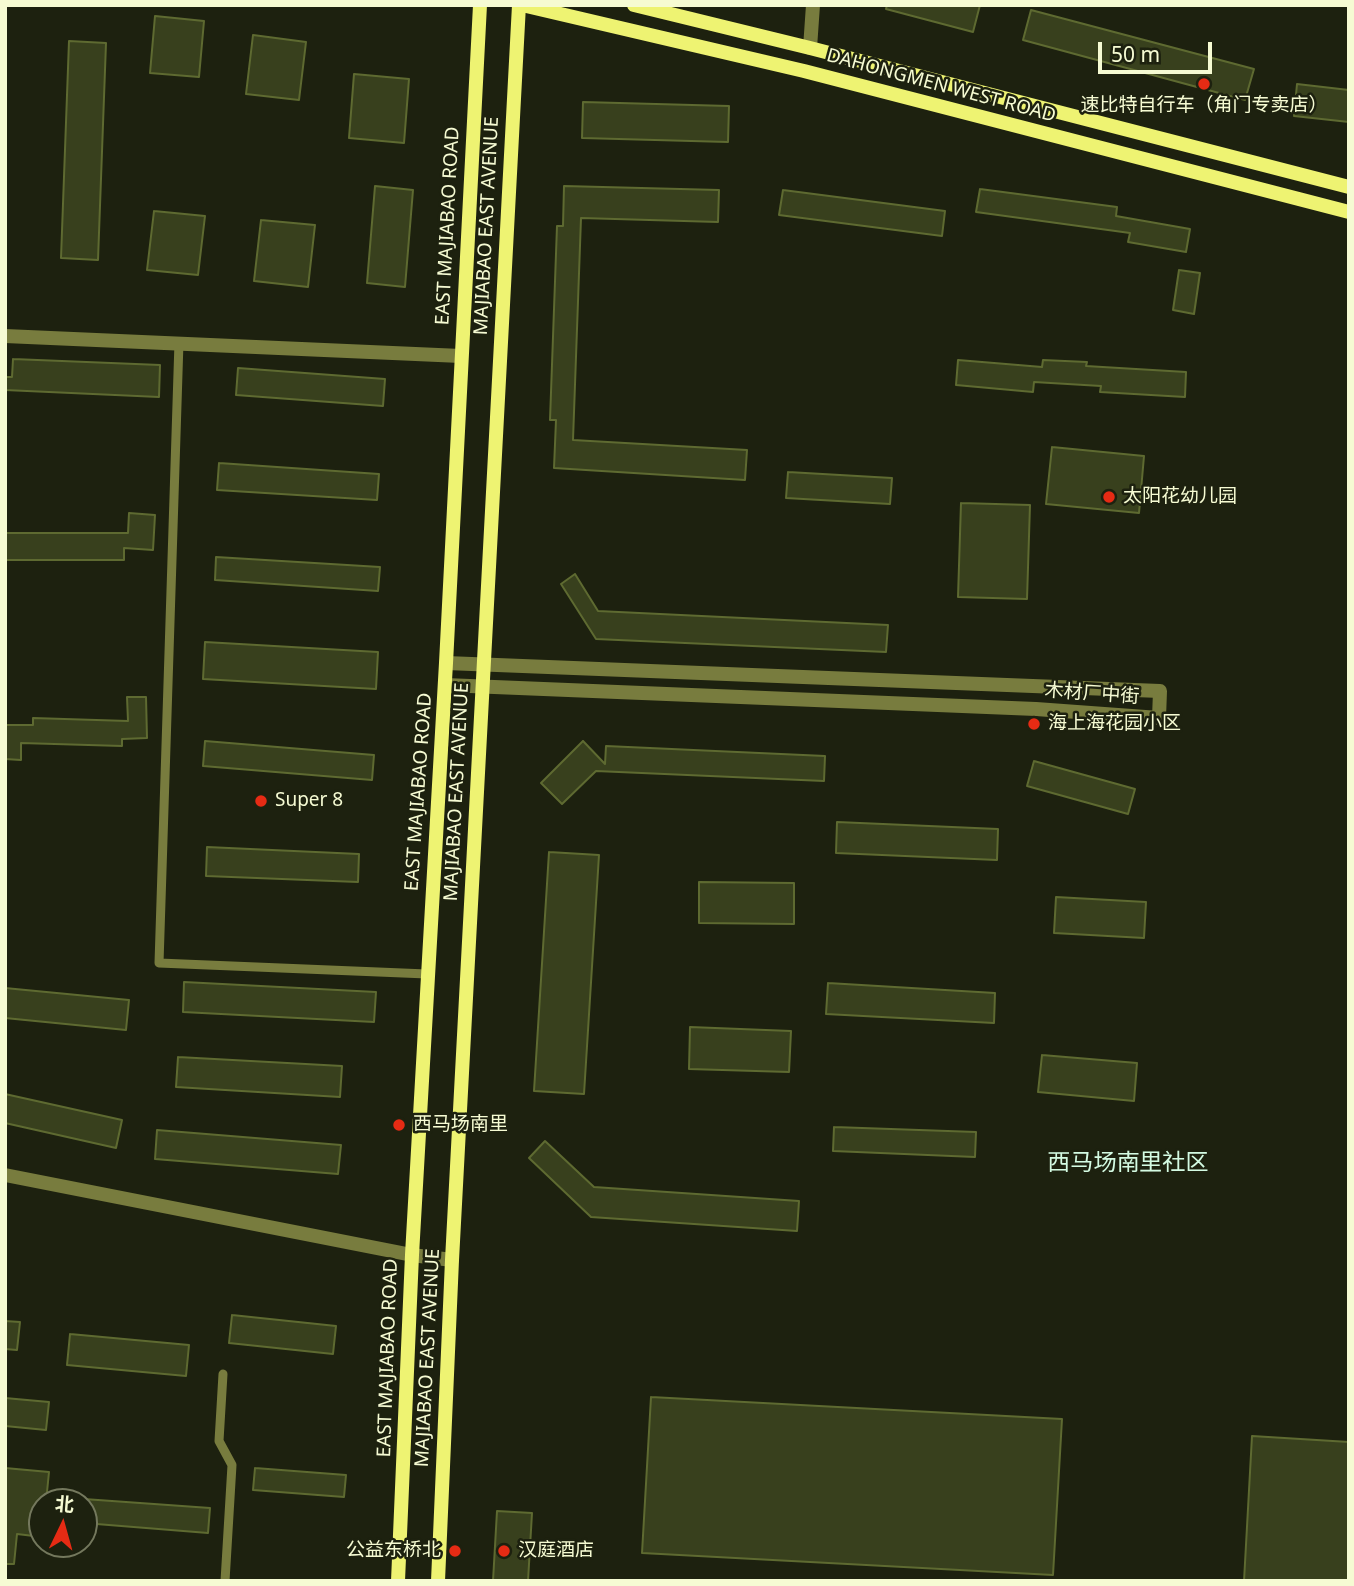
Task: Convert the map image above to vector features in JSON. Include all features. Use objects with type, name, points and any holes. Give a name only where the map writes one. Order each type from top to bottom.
[{"type":"main road","name":"EAST MAJIABAO ROAD","points":[[398,1581],[412,1255],[480,5]]},
{"type":"main road","name":"DAHONGMEN WEST ROAD","points":[[520,5],[804,71],[1349,212]]},
{"type":"main road","name":"MAJIABAO EAST AVENUE","points":[[438,1581],[481,687],[520,5]]},
{"type":"main road","name":"DAHONGMEN WEST ROAD","points":[[634,5],[1349,187]]},
{"type":"street","points":[[810,48],[813,5]]},
{"type":"street","points":[[5,336],[461,356]]},
{"type":"street","points":[[446,663],[483,664]]},
{"type":"street","name":"木材厂中街","points":[[445,685],[1037,709],[1159,718],[1160,691],[483,664]]},
{"type":"street","points":[[5,1175],[412,1255],[452,1260]]},
{"type":"lane","points":[[179,342],[159,963],[427,974]]},
{"type":"lane","points":[[223,1374],[219,1441],[232,1465],[225,1581]]},
{"type":"building","points":[[887,5],[980,5],[973,32],[886,9]]},
{"type":"building","points":[[1031,10],[1254,69],[1245,100],[1023,40]]},
{"type":"building","points":[[155,16],[204,21],[199,77],[150,73]]},
{"type":"building","points":[[253,35],[306,42],[299,100],[246,94]]},
{"type":"building","points":[[69,41],[106,43],[98,260],[61,258]]},
{"type":"building","points":[[354,74],[409,79],[404,143],[349,138]]},
{"type":"building","points":[[1297,84],[1349,90],[1349,122],[1294,116]]},
{"type":"building","points":[[583,102],[729,106],[728,142],[582,138]]},
{"type":"building","points":[[375,186],[413,190],[405,287],[367,283]]},
{"type":"building","points":[[564,186],[719,190],[718,222],[581,218],[573,440],[747,450],[745,480],[554,468],[556,420],[550,420],[557,226],[563,226]]},
{"type":"building","points":[[980,189],[1117,207],[1116,216],[1190,229],[1186,252],[1128,242],[1130,233],[976,212]]},
{"type":"building","points":[[783,190],[945,211],[942,236],[779,215]]},
{"type":"building","points":[[154,211],[205,216],[198,275],[147,270]]},
{"type":"building","points":[[261,220],[315,225],[308,287],[254,281]]},
{"type":"building","points":[[1179,270],[1200,273],[1194,314],[1173,310]]},
{"type":"building","points":[[13,359],[160,365],[159,397],[5,390],[5,377],[12,377]]},
{"type":"building","points":[[958,360],[1042,367],[1043,360],[1087,362],[1086,366],[1186,372],[1185,397],[1100,392],[1101,386],[1034,382],[1033,392],[956,385]]},
{"type":"building","points":[[238,368],[385,379],[383,406],[236,395]]},
{"type":"building","points":[[1052,447],[1144,456],[1139,513],[1046,504]]},
{"type":"building","points":[[219,463],[379,474],[377,500],[217,490]]},
{"type":"building","points":[[788,472],[892,478],[890,504],[786,498]]},
{"type":"building","points":[[961,503],[1030,505],[1027,599],[958,597]]},
{"type":"building","points":[[129,513],[155,515],[153,550],[124,548],[124,560],[5,560],[5,533],[128,533]]},
{"type":"building","points":[[216,557],[380,567],[378,591],[215,580]]},
{"type":"building","points":[[575,574],[598,611],[888,625],[886,652],[596,639],[561,584]]},
{"type":"building","points":[[205,642],[378,652],[376,689],[203,679]]},
{"type":"building","points":[[127,697],[146,697],[147,738],[122,739],[122,746],[21,743],[21,760],[5,759],[5,725],[33,725],[33,718],[128,721]]},
{"type":"building","points":[[205,741],[374,755],[372,780],[203,766]]},
{"type":"building","points":[[583,741],[605,764],[606,746],[825,756],[824,781],[596,771],[562,804],[541,783]]},
{"type":"building","points":[[1034,761],[1135,789],[1128,814],[1027,786]]},
{"type":"building","points":[[837,822],[998,829],[997,860],[836,853]]},
{"type":"building","points":[[207,847],[359,854],[358,882],[206,876]]},
{"type":"building","points":[[549,852],[599,855],[584,1094],[534,1091]]},
{"type":"building","points":[[699,882],[794,883],[794,924],[699,923]]},
{"type":"building","points":[[1056,897],[1146,902],[1144,938],[1054,933]]},
{"type":"building","points":[[184,982],[376,992],[374,1022],[183,1012]]},
{"type":"building","points":[[828,983],[995,993],[994,1023],[826,1014]]},
{"type":"building","points":[[5,988],[129,1000],[126,1030],[5,1018]]},
{"type":"building","points":[[690,1027],[791,1031],[789,1072],[689,1069]]},
{"type":"building","points":[[1042,1055],[1137,1063],[1134,1101],[1038,1092]]},
{"type":"building","points":[[178,1057],[342,1066],[340,1097],[176,1087]]},
{"type":"building","points":[[5,1094],[122,1120],[116,1148],[5,1123]]},
{"type":"building","points":[[834,1127],[976,1132],[975,1157],[833,1151]]},
{"type":"building","points":[[157,1130],[341,1145],[338,1174],[155,1159]]},
{"type":"building","points":[[545,1141],[594,1187],[799,1201],[797,1231],[591,1217],[529,1158]]},
{"type":"building","points":[[232,1315],[336,1326],[333,1354],[229,1343]]},
{"type":"building","points":[[5,1321],[20,1322],[17,1350],[5,1349]]},
{"type":"building","points":[[70,1334],[189,1345],[186,1376],[67,1365]]},
{"type":"building","points":[[651,1397],[1062,1419],[1053,1575],[642,1553]]},
{"type":"building","points":[[5,1398],[49,1402],[46,1430],[5,1426]]},
{"type":"building","points":[[1252,1436],[1349,1442],[1349,1581],[1244,1581]]},
{"type":"building","points":[[5,1468],[49,1472],[47,1488],[28,1488],[28,1535],[17,1534],[14,1564],[5,1564]]},
{"type":"building","points":[[255,1468],[346,1475],[344,1497],[253,1490]]},
{"type":"building","points":[[98,1500],[210,1508],[208,1533],[98,1524]]},
{"type":"building","points":[[497,1511],[532,1513],[528,1581],[493,1581]]},
{"type":"place","name":"速比特自行车（角门专卖店）","points":[[1204,84]]},
{"type":"place","name":"太阳花幼儿园","points":[[1109,497]]},
{"type":"place","name":"海上海花园小区","points":[[1034,724]]},
{"type":"place","name":"Super 8","points":[[261,801]]},
{"type":"place","name":"西马场南里","points":[[399,1125]]},
{"type":"place","name":"公益东桥北","points":[[455,1551]]},
{"type":"place","name":"汉庭酒店","points":[[504,1551]]},
{"type":"district","name":"西马场南里社区","points":[[1128,1163]]}]
